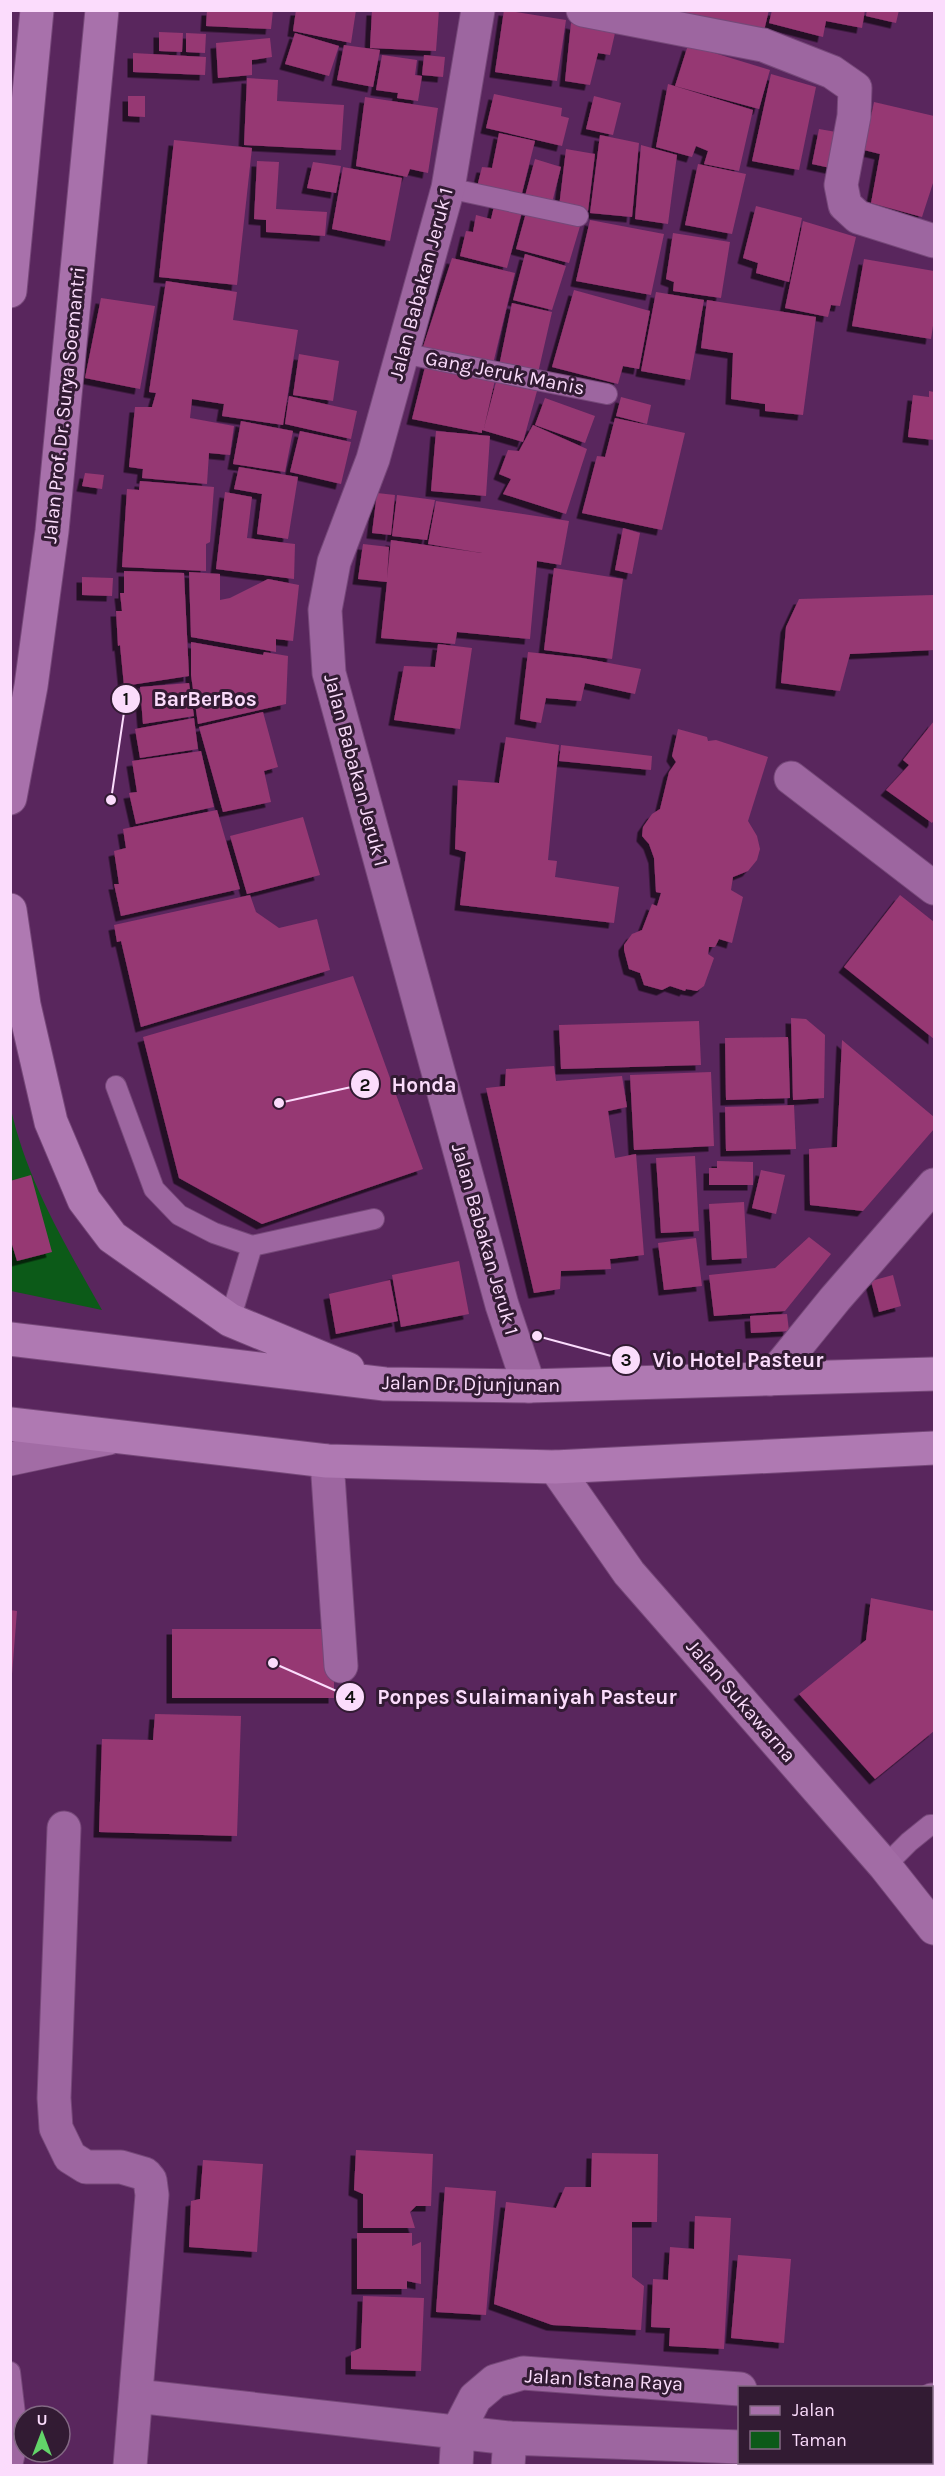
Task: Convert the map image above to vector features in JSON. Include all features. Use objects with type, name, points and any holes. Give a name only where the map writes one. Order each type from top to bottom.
[{"type":"highway","points":[[10,910],[24,1005],[51,1122],[84,1200],[112,1237],[230,1320],[385,1384]]},
{"type":"highway","name":"Jalan Dr. Djunjunan","points":[[10,1338],[385,1384],[529,1386],[934,1374]]},
{"type":"highway","points":[[10,1424],[327,1461],[555,1467],[934,1448]]},
{"type":"main road","points":[[10,291],[38,10]]},
{"type":"main road","name":"Jalan Prof. Dr. Surya Soemantri","points":[[10,798],[31,686],[52,531],[102,10]]},
{"type":"street","name":"Jalan Babakan Jeruk 1","points":[[478,10],[448,188],[373,459],[334,562],[325,610],[329,674],[502,1305],[529,1386]]},
{"type":"street","points":[[583,10],[763,45],[832,72],[855,88],[854,116],[841,185],[844,206],[858,218],[934,241]]},
{"type":"street","points":[[791,778],[934,888]]},
{"type":"street","points":[[770,1379],[835,1299],[934,1185]]},
{"type":"street","points":[[10,1459],[116,1437]]},
{"type":"street","points":[[327,1461],[341,1666]]},
{"type":"street","name":"Jalan Sukawarna","points":[[555,1467],[629,1573],[885,1866],[934,1928]]},
{"type":"street","points":[[64,1828],[54,2098],[56,2128],[70,2157],[86,2168],[121,2168],[145,2174],[150,2180],[153,2195],[130,2466]]},
{"type":"street","name":"Jalan Istana Raya","points":[[456,2466],[458,2431],[475,2398],[495,2381],[523,2373],[738,2389]]},
{"type":"street","points":[[136,2396],[458,2431],[509,2452],[738,2447]]},
{"type":"lane","points":[[448,188],[578,216]]},
{"type":"lane","name":"Gang Jeruk Manis","points":[[402,353],[607,394]]},
{"type":"lane","points":[[116,1086],[154,1189],[179,1215],[214,1233],[252,1246],[374,1219]]},
{"type":"lane","points":[[230,1320],[252,1246]]},
{"type":"lane","points":[[885,1866],[909,1842],[930,1826],[934,1826]]},
{"type":"lane","points":[[10,2372],[18,2439],[12,2466]]},
{"type":"green space","points":[[10,1105],[17,1133],[36,1185],[102,1310],[11,1291]]},
{"type":"building","points":[[207,10],[273,10],[271,29],[206,26]]},
{"type":"building","points":[[296,10],[356,10],[351,43],[293,31]]},
{"type":"building","points":[[372,10],[439,10],[436,51],[370,48]]},
{"type":"building","points":[[504,10],[566,20],[557,81],[495,72]]},
{"type":"building","points":[[668,10],[769,10],[761,43]]},
{"type":"building","points":[[772,10],[865,10],[862,28],[826,21],[823,37],[769,23]]},
{"type":"building","points":[[867,10],[899,10],[896,23],[866,16]]},
{"type":"building","points":[[571,23],[615,33],[610,55],[598,53],[590,85],[565,81]]},
{"type":"building","points":[[159,32],[183,33],[182,52],[159,51]]},
{"type":"building","points":[[186,33],[206,34],[205,53],[186,52]]},
{"type":"building","points":[[295,33],[339,46],[329,76],[285,64]]},
{"type":"building","points":[[270,38],[272,57],[252,60],[252,75],[218,78],[216,43]]},
{"type":"building","points":[[344,45],[380,50],[373,87],[337,80]]},
{"type":"building","points":[[688,45],[770,70],[759,109],[675,86]]},
{"type":"building","points":[[133,53],[206,57],[205,75],[133,72]]},
{"type":"building","points":[[382,55],[417,60],[415,75],[422,76],[418,101],[397,98],[398,93],[376,90]]},
{"type":"building","points":[[424,55],[445,57],[443,77],[422,75]]},
{"type":"building","points":[[771,74],[816,87],[799,170],[752,161]]},
{"type":"building","points":[[247,78],[278,80],[277,101],[344,105],[341,150],[244,145]]},
{"type":"building","points":[[668,84],[753,110],[739,171],[704,164],[708,151],[696,146],[692,157],[656,147]]},
{"type":"building","points":[[494,94],[562,108],[561,116],[569,118],[562,146],[486,128]]},
{"type":"building","points":[[128,96],[145,96],[145,117],[128,116]]},
{"type":"building","points":[[594,96],[621,103],[613,135],[586,129]]},
{"type":"building","points":[[365,97],[438,108],[428,173],[410,169],[407,177],[356,166]]},
{"type":"building","points":[[874,102],[934,116],[934,180],[922,217],[871,203],[880,154],[864,150]]},
{"type":"building","points":[[819,129],[842,133],[835,169],[812,164]]},
{"type":"building","points":[[499,133],[535,141],[520,201],[476,191],[482,167],[492,168]]},
{"type":"building","points":[[600,135],[639,143],[632,217],[590,213]]},
{"type":"building","points":[[174,140],[252,148],[237,285],[159,277]]},
{"type":"building","points":[[641,145],[677,155],[668,224],[635,219]]},
{"type":"building","points":[[566,149],[595,154],[588,211],[559,207]]},
{"type":"building","points":[[535,159],[561,167],[552,203],[525,196]]},
{"type":"building","points":[[257,161],[279,162],[276,209],[327,212],[325,236],[266,232],[266,220],[254,219]]},
{"type":"building","points":[[313,162],[341,166],[336,193],[307,188]]},
{"type":"building","points":[[698,164],[746,174],[732,234],[685,225]]},
{"type":"building","points":[[343,167],[402,178],[390,241],[332,229]]},
{"type":"building","points":[[495,202],[523,208],[507,268],[460,256],[466,231],[473,232],[476,215],[491,219]]},
{"type":"building","points":[[756,206],[802,218],[789,282],[756,273],[758,263],[743,258]]},
{"type":"building","points":[[527,209],[581,223],[569,263],[516,249]]},
{"type":"building","points":[[590,220],[664,234],[651,295],[576,281]]},
{"type":"building","points":[[803,221],[856,237],[840,306],[831,305],[828,317],[785,308]]},
{"type":"building","points":[[673,233],[730,242],[721,298],[673,291],[674,282],[666,279]]},
{"type":"building","points":[[525,254],[566,266],[552,310],[513,300]]},
{"type":"building","points":[[452,258],[515,273],[492,368],[422,350]]},
{"type":"building","points":[[864,259],[934,271],[934,319],[931,339],[852,326]]},
{"type":"building","points":[[166,281],[237,292],[233,320],[298,330],[283,425],[222,416],[224,404],[192,399],[190,418],[234,426],[230,455],[209,453],[207,484],[142,478],[143,469],[129,467],[135,407],[152,407],[156,393],[149,392]]},
{"type":"building","points":[[574,290],[650,311],[639,369],[623,366],[618,384],[552,367]]},
{"type":"building","points":[[656,292],[704,300],[690,380],[641,371]]},
{"type":"building","points":[[101,298],[155,306],[140,389],[85,378]]},
{"type":"building","points":[[707,300],[816,317],[803,415],[765,411],[765,404],[731,399],[733,353],[701,348]]},
{"type":"building","points":[[512,303],[552,312],[538,373],[499,366]]},
{"type":"building","points":[[299,354],[339,361],[333,401],[293,395]]},
{"type":"building","points":[[426,363],[495,380],[484,428],[496,382],[537,391],[523,442],[482,430],[482,433],[412,419]]},
{"type":"building","points":[[929,391],[934,392],[934,440],[908,437],[913,395],[929,397]]},
{"type":"building","points":[[289,396],[357,411],[351,439],[285,424]]},
{"type":"building","points":[[621,397],[651,405],[647,424],[616,416]]},
{"type":"building","points":[[545,398],[595,416],[585,443],[535,425]]},
{"type":"building","points":[[615,418],[685,433],[662,530],[582,513],[597,456],[605,457]]},
{"type":"building","points":[[241,421],[293,431],[285,472],[233,464]]},
{"type":"building","points":[[533,425],[587,449],[566,514],[503,494],[511,479],[499,474],[508,450],[519,451]]},
{"type":"building","points":[[300,431],[351,442],[341,484],[290,472]]},
{"type":"building","points":[[436,431],[490,436],[486,496],[431,491]]},
{"type":"building","points":[[239,467],[298,477],[288,539],[257,534],[262,494],[234,489]]},
{"type":"building","points":[[85,473],[104,475],[102,489],[82,486]]},
{"type":"building","points":[[140,481],[214,487],[210,542],[206,544],[206,571],[122,567],[127,489],[139,490]]},
{"type":"building","points":[[225,492],[252,497],[247,538],[295,544],[294,579],[216,569]]},
{"type":"building","points":[[377,493],[395,495],[391,535],[372,533]]},
{"type":"building","points":[[397,495],[435,500],[427,540],[392,536]]},
{"type":"building","points":[[436,501],[569,521],[561,565],[537,561],[530,639],[457,632],[455,644],[381,638],[387,582],[358,579],[363,544],[389,547],[387,578],[391,540],[482,553],[428,544]]},
{"type":"building","points":[[623,528],[640,533],[632,574],[615,570]]},
{"type":"building","points":[[554,568],[623,579],[612,659],[544,650]]},
{"type":"building","points":[[124,571],[184,573],[189,676],[124,686],[116,611],[122,611],[120,593],[124,593]]},
{"type":"building","points":[[189,572],[220,574],[220,600],[230,598],[268,579],[299,585],[293,641],[276,639],[276,652],[191,637]]},
{"type":"building","points":[[82,577],[113,578],[112,596],[82,595]]},
{"type":"building","points":[[934,595],[934,650],[850,654],[840,691],[781,683],[786,627],[799,599]]},
{"type":"building","points":[[191,642],[263,655],[264,652],[288,656],[286,704],[198,724],[191,675]]},
{"type":"building","points":[[438,644],[472,648],[460,729],[394,720],[404,666],[435,667]]},
{"type":"building","points":[[528,652],[582,658],[641,669],[635,694],[585,683],[581,701],[546,698],[541,723],[520,719]]},
{"type":"building","points":[[189,683],[194,716],[143,724],[140,687]]},
{"type":"building","points":[[263,712],[278,767],[264,771],[271,802],[223,812],[199,727]]},
{"type":"building","points":[[194,718],[198,749],[140,758],[135,729]]},
{"type":"building","points":[[934,721],[934,820],[932,823],[886,790],[909,765],[903,760]]},
{"type":"building","points":[[678,729],[707,737],[708,741],[716,740],[768,757],[748,821],[757,836],[760,849],[757,860],[748,871],[733,877],[731,890],[743,897],[732,943],[719,939],[715,947],[709,947],[708,954],[714,958],[704,986],[697,991],[686,989],[685,991],[670,986],[662,990],[644,985],[640,973],[629,969],[624,950],[624,945],[632,934],[642,930],[652,904],[657,906],[661,893],[656,892],[654,858],[649,844],[642,836],[643,827],[652,814],[660,809],[669,772],[676,762],[672,756]]},
{"type":"building","points":[[506,737],[559,745],[548,860],[557,861],[555,877],[619,887],[614,923],[460,905],[466,852],[455,849],[458,780],[499,783]]},
{"type":"building","points":[[561,745],[652,756],[651,770],[559,761]]},
{"type":"building","points":[[201,751],[214,807],[136,824],[129,793],[137,792],[132,761]]},
{"type":"building","points":[[217,810],[240,889],[121,916],[114,884],[119,884],[114,851],[126,848],[123,829]]},
{"type":"building","points":[[303,817],[320,875],[247,894],[230,836]]},
{"type":"building","points":[[250,895],[256,912],[279,928],[317,919],[330,970],[141,1027],[121,941],[117,942],[114,925]]},
{"type":"building","points":[[900,895],[934,922],[934,1039],[844,967]]},
{"type":"building","points":[[353,976],[423,1169],[262,1224],[179,1178],[143,1037]]},
{"type":"building","points":[[791,1018],[806,1019],[825,1035],[824,1098],[793,1100]]},
{"type":"building","points":[[699,1021],[701,1065],[561,1069],[559,1025]]},
{"type":"building","points":[[788,1037],[790,1098],[726,1100],[725,1038]]},
{"type":"building","points":[[842,1040],[934,1117],[934,1129],[863,1211],[810,1205],[809,1149],[837,1147]]},
{"type":"building","points":[[554,1066],[556,1081],[622,1076],[627,1107],[608,1111],[615,1158],[636,1154],[644,1255],[610,1259],[611,1269],[561,1271],[560,1289],[534,1293],[486,1088],[505,1086],[506,1069]]},
{"type":"building","points":[[711,1072],[714,1146],[634,1150],[630,1075]]},
{"type":"building","points":[[794,1105],[796,1149],[726,1151],[725,1107]]},
{"type":"building","points":[[695,1156],[699,1231],[661,1233],[656,1158]]},
{"type":"building","points":[[717,1161],[753,1162],[753,1185],[709,1185],[709,1168],[717,1168]]},
{"type":"building","points":[[761,1170],[785,1175],[776,1214],[752,1208]]},
{"type":"building","points":[[31,1175],[52,1252],[17,1261],[10,1238],[10,1181]]},
{"type":"building","points":[[744,1202],[747,1258],[712,1260],[709,1204]]},
{"type":"building","points":[[809,1237],[831,1254],[785,1311],[714,1316],[709,1275],[775,1268]]},
{"type":"building","points":[[696,1238],[702,1286],[664,1290],[658,1243]]},
{"type":"building","points":[[459,1261],[469,1314],[401,1327],[392,1275]]},
{"type":"building","points":[[893,1275],[901,1306],[879,1312],[871,1281]]},
{"type":"building","points":[[390,1280],[398,1321],[336,1334],[329,1294]]},
{"type":"building","points":[[787,1314],[789,1331],[751,1333],[750,1316]]},
{"type":"building","points":[[871,1598],[934,1611],[934,1731],[875,1779],[799,1694],[866,1640]]},
{"type":"building","points":[[10,1610],[17,1611],[12,1674],[10,1674]]},
{"type":"building","points":[[172,1629],[334,1629],[334,1698],[172,1698]]},
{"type":"building","points":[[155,1714],[241,1716],[237,1836],[99,1832],[102,1739],[153,1740]]},
{"type":"building","points":[[356,2150],[433,2154],[431,2206],[416,2206],[410,2212],[415,2228],[363,2228],[363,2194],[354,2190]]},
{"type":"building","points":[[592,2153],[658,2154],[657,2222],[632,2222],[632,2277],[644,2286],[641,2330],[552,2325],[494,2304],[506,2202],[556,2208],[565,2187],[591,2187]]},
{"type":"building","points":[[203,2160],[263,2164],[257,2252],[189,2247],[191,2201],[200,2199]]},
{"type":"building","points":[[445,2187],[496,2191],[486,2315],[436,2312]]},
{"type":"building","points":[[695,2216],[731,2218],[724,2349],[669,2346],[670,2328],[651,2327],[653,2279],[668,2280],[670,2247],[694,2249]]},
{"type":"building","points":[[357,2233],[412,2233],[412,2246],[421,2242],[421,2284],[407,2281],[407,2289],[357,2289]]},
{"type":"building","points":[[738,2255],[791,2259],[784,2343],[731,2338]]},
{"type":"building","points":[[363,2296],[424,2298],[421,2371],[351,2369],[351,2352],[361,2348]]},
{"type":"place","name":"BarBerBos","points":[[111,800]]},
{"type":"place","name":"Honda","points":[[279,1103]]},
{"type":"place","name":"Vio Hotel Pasteur","points":[[537,1336]]},
{"type":"place","name":"Ponpes Sulaimaniyah Pasteur","points":[[273,1663]]}]
